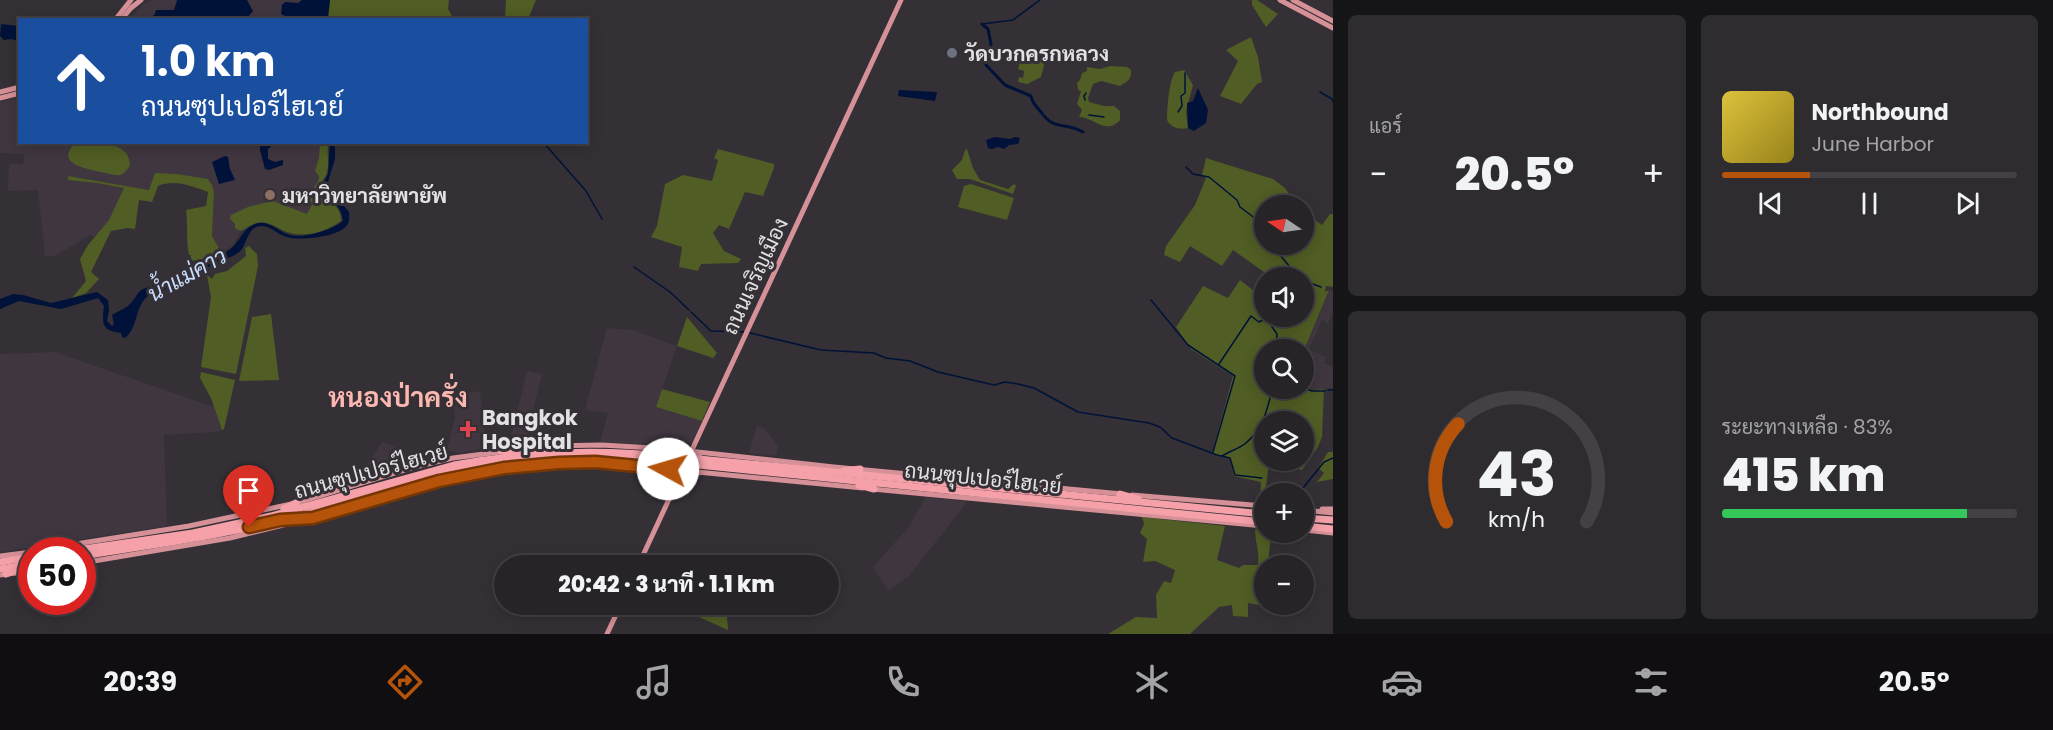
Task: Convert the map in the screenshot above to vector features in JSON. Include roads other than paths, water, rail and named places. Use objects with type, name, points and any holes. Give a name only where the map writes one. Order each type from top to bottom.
[{"type":"highway","points":[[501,451],[535,456]]},
{"type":"highway","name":"ถนนซุปเปอร์ไฮเวย์","points":[[96,548],[193,533],[271,516],[454,465],[535,456],[675,455]]},
{"type":"highway","name":"ถนนซุปเปอร์ไฮเวย์","points":[[96,554],[195,538],[280,520],[453,470],[535,456]]},
{"type":"highway","points":[[504,468],[535,456]]},
{"type":"highway","name":"ถนนซุปเปอร์ไฮเวย์","points":[[700,465],[830,472],[1254,513]]},
{"type":"highway","name":"ถนนซุปเปอร์ไฮเวย์","points":[[700,465],[1254,523]]},
{"type":"highway","points":[[830,472],[860,469]]},
{"type":"highway","points":[[839,479],[874,489]]},
{"type":"highway","points":[[1120,494],[1155,504]]},
{"type":"highway","points":[[271,516],[296,503]]},
{"type":"highway","points":[[1110,512],[1155,513]]},
{"type":"highway","points":[[280,520],[313,518]]},
{"type":"highway","points":[[1314,519],[1333,520]]},
{"type":"highway","points":[[1314,528],[1333,529]]},
{"type":"highway","points":[[96,541],[111,546]]},
{"type":"highway","points":[[0,559],[10,555]]},
{"type":"highway","points":[[0,559],[18,558]]},
{"type":"highway","points":[[2,573],[18,570]]},
{"type":"main road","points":[[117,18],[131,0]]},
{"type":"main road","points":[[123,18],[141,0]]},
{"type":"main road","name":"ถนนเจริญเมือง","points":[[643,555],[901,0]]},
{"type":"main road","points":[[1280,0],[1333,28]]},
{"type":"main road","points":[[1293,0],[1333,21]]},
{"type":"main road","points":[[0,92],[18,88]]},
{"type":"main road","points":[[0,98],[18,94]]},
{"type":"main road","points":[[96,541],[189,526],[296,503],[429,463],[501,451],[574,445],[681,455],[684,461],[683,470]]},
{"type":"main road","points":[[694,445],[700,465]]},
{"type":"main road","points":[[691,452],[700,465]]},
{"type":"main road","points":[[675,455],[691,452]]},
{"type":"main road","points":[[691,452],[689,464],[874,489],[1254,523]]},
{"type":"main road","points":[[668,469],[679,463],[679,458],[675,455]]},
{"type":"main road","points":[[96,561],[197,545],[313,518],[439,481],[504,468],[575,462],[683,470],[700,465],[860,469],[1254,505]]},
{"type":"main road","points":[[669,498],[684,479],[700,465]]},
{"type":"main road","points":[[651,467],[665,477],[669,498]]},
{"type":"main road","points":[[1314,511],[1322,509],[1333,511]]},
{"type":"main road","points":[[1314,530],[1333,533]]},
{"type":"main road","points":[[10,555],[18,554]]},
{"type":"main road","points":[[607,634],[616,615]]},
{"type":"water","points":[[177,0],[247,0],[253,11],[247,18],[150,18],[156,10],[174,10]]},
{"type":"water","points":[[302,0],[330,0],[328,17],[289,18],[281,14],[282,5],[285,2],[298,3]]},
{"type":"water","points":[[1,24],[18,26],[18,41],[4,40],[0,36]]},
{"type":"water","points":[[1198,88],[1208,110],[1206,123],[1194,131],[1188,128],[1187,103],[1193,101]]},
{"type":"water","points":[[899,90],[937,92],[935,101],[898,96]]},
{"type":"water","points":[[995,137],[1020,138],[1018,144],[1009,145],[1004,149],[988,148],[986,140]]},
{"type":"water","points":[[260,144],[274,144],[268,149],[268,159],[275,162],[283,160],[283,165],[269,170],[265,169]]},
{"type":"water","name":"น้ำแม่คาว","points":[[330,144],[335,144],[335,159],[327,185],[349,212],[348,224],[343,229],[319,237],[293,238],[265,226],[253,229],[242,249],[236,254],[214,263],[188,283],[149,295],[141,305],[133,328],[125,338],[121,333],[106,328],[103,321],[104,306],[98,298],[61,309],[19,301],[0,309],[0,299],[13,294],[51,303],[97,292],[108,300],[107,321],[112,326],[114,324],[112,315],[129,305],[141,290],[184,277],[200,264],[229,250],[253,225],[266,223],[284,233],[301,236],[332,228],[343,221],[340,209],[327,195],[322,185],[328,174]]},
{"type":"water","points":[[225,156],[228,157],[235,180],[219,184],[212,162]]},
{"type":"waterway","points":[[982,24],[1013,20],[1040,0]]},
{"type":"waterway","points":[[982,24],[988,29],[991,44],[986,65],[1005,85],[1031,96],[1034,104],[1051,122],[1083,132]]},
{"type":"waterway","points":[[1178,112],[1182,106],[1181,96],[1185,93],[1185,73]]},
{"type":"waterway","points":[[1320,92],[1333,102]]},
{"type":"waterway","points":[[1085,100],[1086,93]]},
{"type":"waterway","points":[[1089,115],[1104,117]]},
{"type":"waterway","points":[[545,144],[586,191],[602,219]]},
{"type":"waterway","points":[[1186,167],[1193,174],[1209,177],[1254,218]]},
{"type":"waterway","points":[[1280,255],[1290,267]]},
{"type":"waterway","points":[[634,267],[670,292],[689,310]]},
{"type":"waterway","points":[[1314,284],[1321,287]]},
{"type":"waterway","points":[[1151,300],[1188,345],[1235,376],[1213,452]]},
{"type":"waterway","points":[[691,312],[711,331],[744,332]]},
{"type":"waterway","points":[[1219,364],[1251,316],[1254,318]]},
{"type":"waterway","points":[[1272,327],[1277,334],[1277,339]]},
{"type":"waterway","points":[[750,333],[821,350],[874,353],[886,358],[910,361],[938,372],[994,385],[1005,382],[1034,388],[1078,412],[1149,423],[1160,427],[1172,438],[1230,458],[1235,475],[1262,478]]},
{"type":"waterway","points":[[1328,390],[1333,390]]},
{"type":"waterway","points":[[1314,391],[1325,391]]},
{"type":"waterway","points":[[1222,456],[1245,444],[1253,436],[1264,418],[1270,399]]},
{"type":"waterway","points":[[1307,483],[1324,462],[1333,458]]},
{"type":"place","name":"วัดบวกครกหลวง","points":[[952,53]]},
{"type":"place","name":"มหาวิทยาลัยพายัพ","points":[[270,195]]},
{"type":"place","name":"Bangkok Hospital","points":[[468,429]]},
{"type":"district","name":"หนองป่าครั่ง","points":[[398,397]]}]
